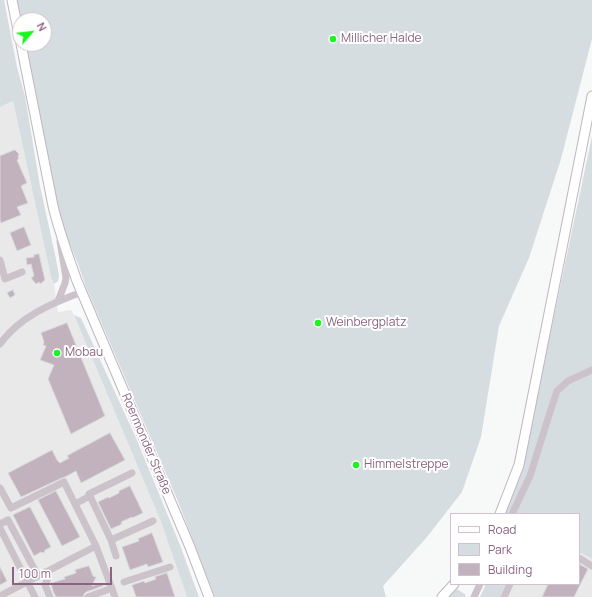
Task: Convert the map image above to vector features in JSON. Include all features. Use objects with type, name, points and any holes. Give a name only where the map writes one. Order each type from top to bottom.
[{"type":"main road","points":[[12,0],[14,12]]},
{"type":"main road","name":"Roermonder Straße","points":[[23,52],[58,225],[76,278],[209,597]]},
{"type":"main road","points":[[500,513],[518,465],[592,96]]},
{"type":"main road","points":[[442,597],[453,585]]},
{"type":"street","points":[[58,225],[57,230],[66,278],[58,301]]},
{"type":"street","points":[[0,260],[5,279],[22,272]]},
{"type":"street","points":[[0,344],[16,326],[29,316],[58,301],[82,292]]},
{"type":"street","points":[[512,513],[530,476],[557,391],[568,381],[592,370]]},
{"type":"street","points":[[75,504],[90,496],[89,494],[132,473]]},
{"type":"street","points":[[0,488],[11,508],[64,482],[96,546],[116,597]]},
{"type":"street","points":[[90,496],[111,540],[116,556]]},
{"type":"street","points":[[0,524],[8,520],[42,574],[48,578],[45,585],[50,597]]},
{"type":"street","points":[[111,540],[153,520]]},
{"type":"street","points":[[0,528],[35,597]]},
{"type":"street","points":[[0,596],[96,546]]},
{"type":"street","points":[[580,559],[592,566]]},
{"type":"street","points":[[124,582],[170,567]]},
{"type":"street","points":[[474,597],[480,585]]},
{"type":"street","points":[[504,597],[510,585]]},
{"type":"street","points":[[88,597],[112,588]]},
{"type":"shaded area","points":[[13,101],[51,277],[54,284],[58,312],[71,310],[74,315],[161,522],[187,597],[0,597],[0,107]]},
{"type":"shaded area","points":[[580,553],[592,559],[592,597],[500,597],[506,585],[580,585]]},
{"type":"green space","points":[[0,0],[4,0],[12,41],[12,52],[14,52],[25,96],[40,186],[59,276],[58,281],[54,284],[51,277],[13,101],[0,107]]},
{"type":"green space","points":[[17,0],[592,0],[592,39],[561,159],[529,258],[499,326],[481,437],[462,492],[427,537],[383,586],[386,597],[215,597],[177,499],[86,287],[59,218],[27,52],[52,52],[52,12],[19,12]]},
{"type":"green space","points":[[592,136],[592,559],[580,553],[580,513],[505,513],[519,475]]},
{"type":"green space","points":[[74,315],[81,318],[136,438],[180,545],[199,597],[187,597],[161,522]]},
{"type":"green space","points":[[486,585],[506,585],[500,597],[480,597]]},
{"type":"green space","points":[[457,589],[466,595],[465,597],[448,597]]},
{"type":"building","points":[[15,150],[19,154],[19,159],[17,160],[27,183],[21,186],[28,203],[17,207],[21,215],[1,223],[0,156]]},
{"type":"building","points":[[24,227],[31,245],[17,251],[10,233]]},
{"type":"building","points":[[39,254],[45,280],[40,284],[39,282],[36,284],[31,278],[34,276],[31,264],[27,265],[26,258],[34,257],[34,255]]},
{"type":"building","points":[[13,290],[15,295],[10,298],[7,293]]},
{"type":"building","points":[[67,323],[105,416],[71,434],[48,379],[54,365],[40,360],[46,346],[43,345],[44,342],[41,333]]},
{"type":"building","points":[[110,433],[125,460],[81,483],[76,471],[21,497],[8,473],[52,450],[60,463],[69,458],[67,456]]},
{"type":"building","points":[[130,486],[143,513],[121,522],[122,524],[111,529],[98,502],[119,493],[119,491]]},
{"type":"building","points":[[56,491],[80,537],[62,546],[38,500]]},
{"type":"building","points":[[30,507],[51,547],[45,550],[44,553],[41,552],[34,556],[13,515]]},
{"type":"building","points":[[152,533],[163,562],[148,567],[147,564],[130,570],[122,547],[139,541],[138,539]]},
{"type":"building","points":[[580,565],[588,569],[580,585]]},
{"type":"building","points":[[89,566],[93,576],[96,577],[92,586],[102,583],[103,586],[86,592],[83,597],[56,597],[51,583],[65,579],[64,577],[76,573],[75,570]]},
{"type":"building","points":[[0,567],[7,581],[0,585]]},
{"type":"building","points":[[167,573],[175,597],[136,597],[132,585],[144,581],[145,583],[156,579],[155,577]]},
{"type":"building","points":[[548,585],[580,585],[574,597],[542,597]]},
{"type":"place","name":"Millicher Halde","points":[[333,39]]},
{"type":"place","name":"Weinbergplatz","points":[[318,323]]},
{"type":"place","name":"Mobau","points":[[57,353]]},
{"type":"place","name":"Himmelstreppe","points":[[356,465]]}]
